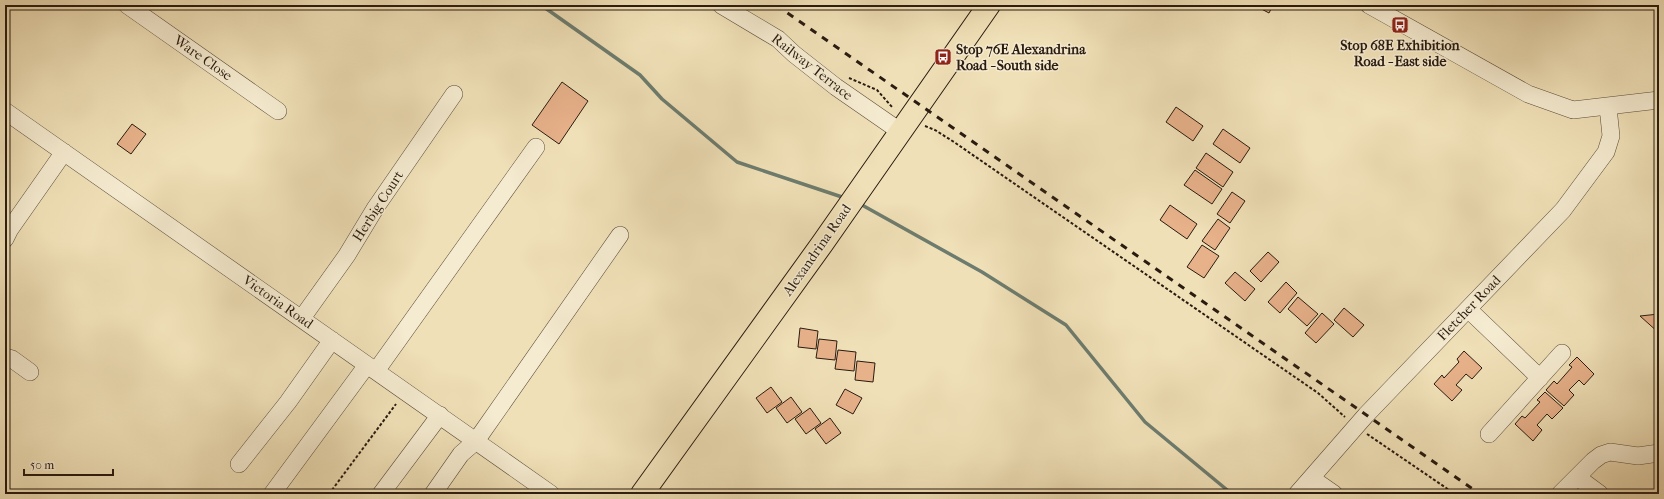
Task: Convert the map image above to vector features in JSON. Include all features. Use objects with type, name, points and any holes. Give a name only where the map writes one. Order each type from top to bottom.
[{"type":"main road","name":"Alexandrina Road","points":[[642,494],[905,126],[989,5]]},
{"type":"street","name":"Ware Close","points":[[127,5],[278,111]]},
{"type":"street","name":"Railway Terrace","points":[[721,5],[778,39],[794,54],[836,87],[905,126]]},
{"type":"street","points":[[1369,5],[1528,94],[1572,110],[1659,100]]},
{"type":"street","name":"Herbig Court","points":[[302,318],[347,254],[376,207],[454,94]]},
{"type":"street","name":"Fletcher Road","points":[[1297,494],[1356,427],[1563,210],[1606,152],[1611,136],[1608,107]]},
{"type":"street","name":"Victoria Road","points":[[5,111],[551,494]]},
{"type":"street","points":[[272,494],[372,368],[536,147]]},
{"type":"street","points":[[5,239],[10,229],[64,152]]},
{"type":"street","points":[[434,494],[461,454],[476,441],[620,235]]},
{"type":"street","points":[[1468,309],[1540,378]]},
{"type":"street","points":[[239,464],[288,402],[332,340]]},
{"type":"street","points":[[1489,434],[1562,353]]},
{"type":"street","points":[[5,357],[12,359],[30,372]]},
{"type":"street","points":[[381,494],[440,415]]},
{"type":"street","points":[[1560,494],[1601,455],[1610,452],[1638,456],[1659,453]]},
{"type":"street","points":[[1577,477],[1600,494]]},
{"type":"street","points":[[1311,478],[1334,494]]},
{"type":"path","points":[[905,126],[935,130],[954,142],[1318,394],[1356,427],[1455,494]]},
{"type":"path","points":[[329,494],[406,391]]},
{"type":"building","points":[[1254,5],[1273,5],[1269,13]]},
{"type":"building","points":[[562,82],[588,101],[559,144],[532,125]]},
{"type":"building","points":[[1176,107],[1203,126],[1193,141],[1166,122]]},
{"type":"building","points":[[132,124],[146,134],[131,154],[117,144]]},
{"type":"building","points":[[1223,129],[1250,148],[1240,163],[1213,144]]},
{"type":"building","points":[[1206,153],[1233,172],[1223,187],[1196,168]]},
{"type":"building","points":[[1195,170],[1222,189],[1212,204],[1184,185]]},
{"type":"building","points":[[1232,192],[1245,201],[1230,223],[1217,214]]},
{"type":"building","points":[[1170,205],[1197,224],[1187,239],[1160,220]]},
{"type":"building","points":[[1218,219],[1230,228],[1215,250],[1202,241]]},
{"type":"building","points":[[1202,245],[1219,256],[1204,278],[1187,267]]},
{"type":"building","points":[[1268,252],[1279,262],[1261,282],[1250,271]]},
{"type":"building","points":[[1235,272],[1255,289],[1245,301],[1225,283]]},
{"type":"building","points":[[1286,282],[1297,293],[1280,313],[1268,302]]},
{"type":"building","points":[[1298,297],[1318,314],[1307,326],[1288,309]]},
{"type":"building","points":[[1344,308],[1364,325],[1353,337],[1334,320]]},
{"type":"building","points":[[1322,313],[1334,324],[1316,343],[1305,333]]},
{"type":"building","points":[[1659,314],[1659,333],[1640,316]]},
{"type":"building","points":[[800,328],[818,331],[816,349],[798,347]]},
{"type":"building","points":[[819,339],[837,341],[835,360],[816,358]]},
{"type":"building","points":[[838,350],[856,352],[854,371],[835,369]]},
{"type":"building","points":[[1464,351],[1482,368],[1472,379],[1466,374],[1456,385],[1462,390],[1452,401],[1434,384],[1442,375],[1444,378],[1459,362],[1457,359]]},
{"type":"building","points":[[1577,357],[1594,374],[1584,385],[1579,380],[1569,390],[1574,395],[1564,406],[1546,390],[1554,381],[1557,384],[1572,367],[1569,365]]},
{"type":"building","points":[[857,361],[875,363],[873,382],[855,380]]},
{"type":"building","points":[[771,387],[782,402],[767,413],[756,398]]},
{"type":"building","points":[[845,389],[862,398],[853,414],[836,405]]},
{"type":"building","points":[[1545,392],[1563,408],[1552,419],[1547,414],[1537,425],[1542,430],[1533,441],[1515,424],[1522,416],[1525,418],[1540,402],[1537,400]]},
{"type":"building","points":[[791,397],[802,412],[787,423],[776,408]]},
{"type":"building","points":[[810,408],[821,423],[806,434],[795,419]]},
{"type":"building","points":[[830,418],[841,433],[826,444],[815,429]]},
{"type":"waterway","points":[[541,5],[640,75],[662,99],[737,162],[842,197]]},
{"type":"waterway","points":[[862,205],[982,272],[1066,325],[1145,422],[1232,494]]},
{"type":"railway","points":[[776,5],[1480,494]]},
{"type":"place","name":"Stop 68E Exhibition Road - East side","points":[[1400,25]]},
{"type":"place","name":"Stop 76E Alexandrina Road - South side","points":[[943,57]]}]
